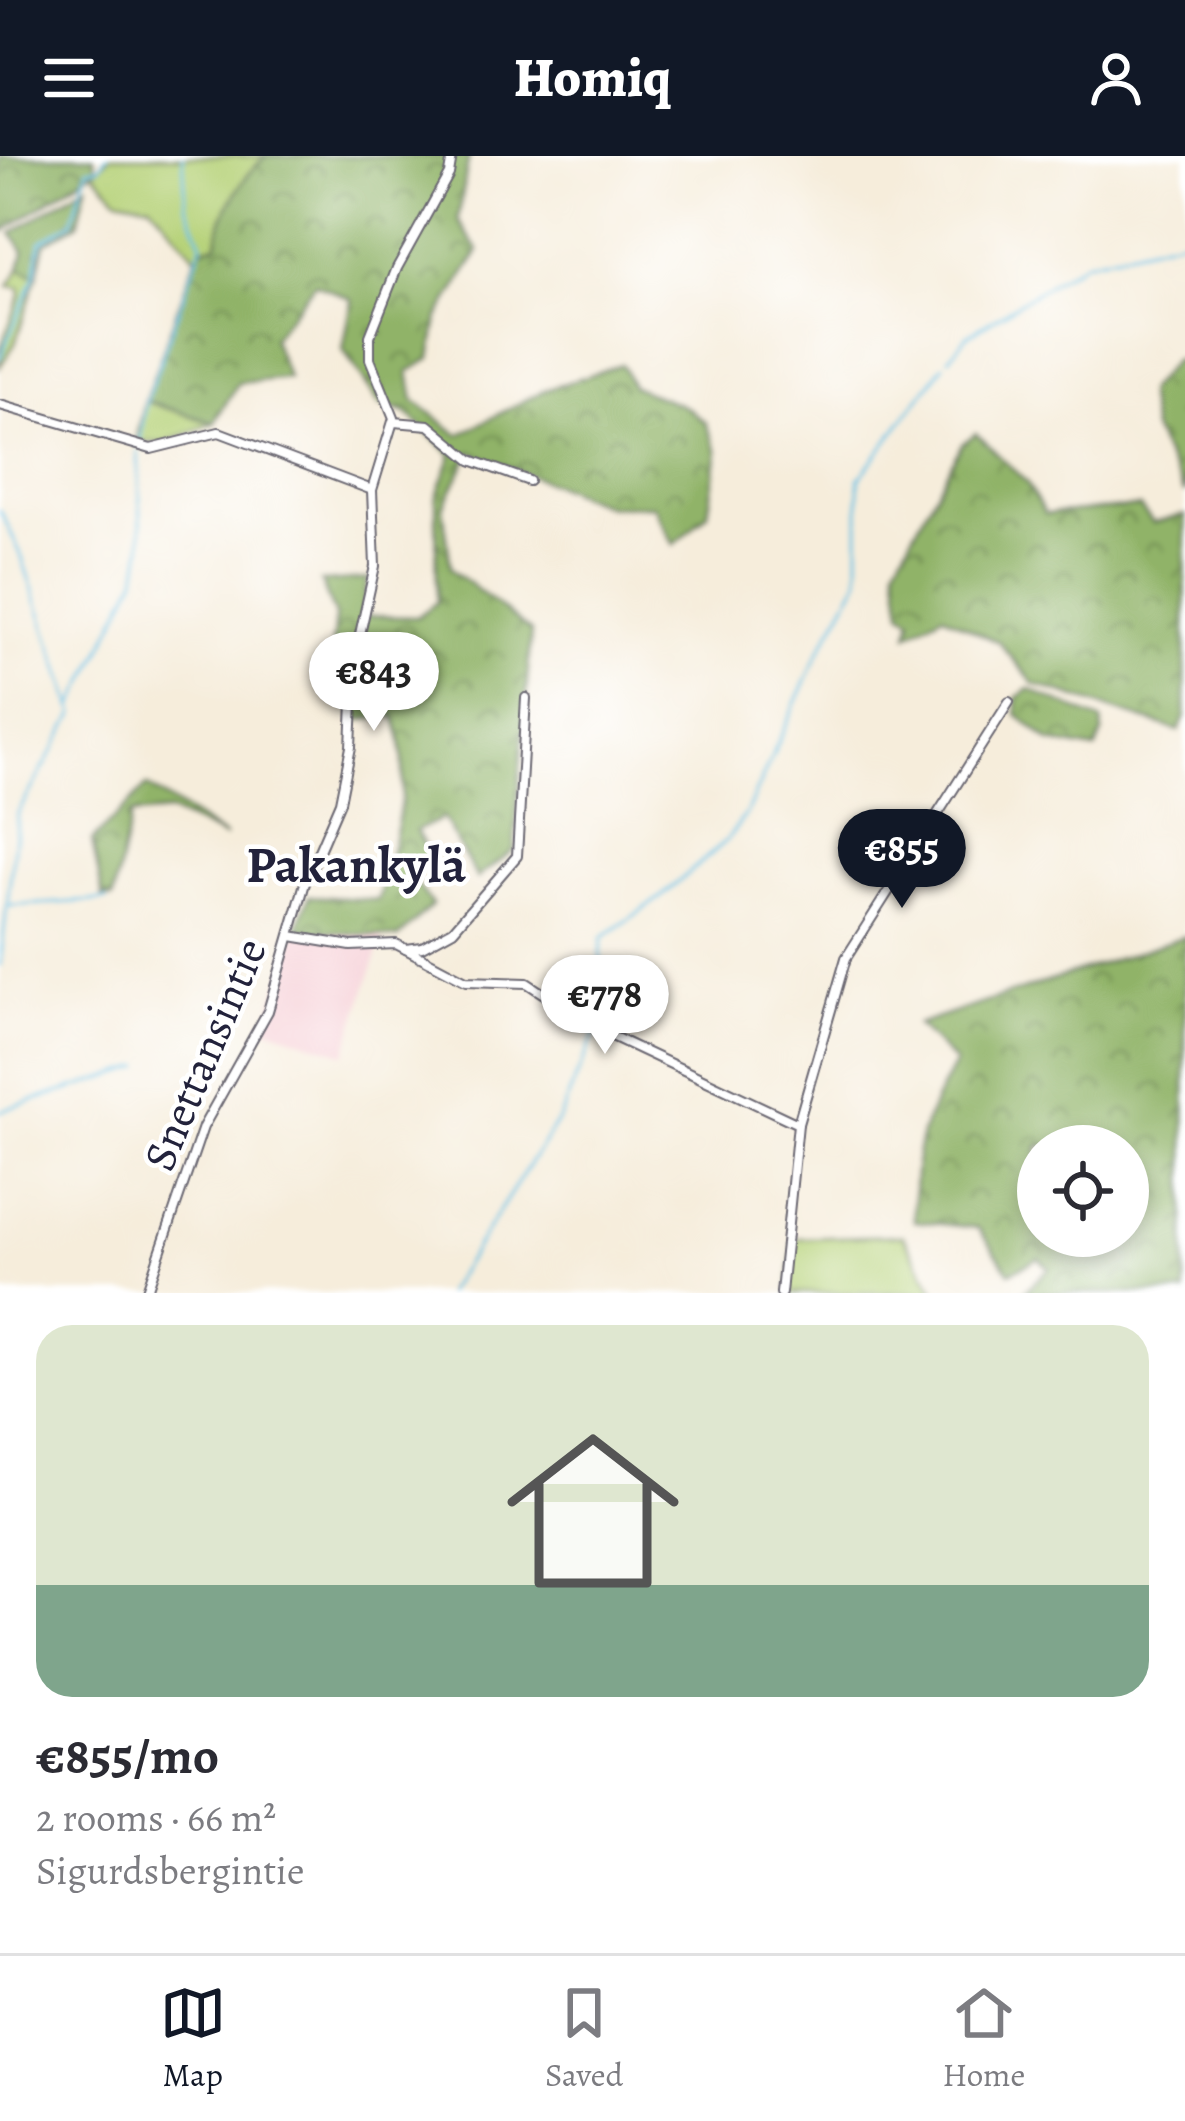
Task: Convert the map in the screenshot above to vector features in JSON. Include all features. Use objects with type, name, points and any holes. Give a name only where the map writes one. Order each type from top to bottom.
[{"type":"street","points":[[452,156],[448,174],[372,322],[370,359],[394,422],[429,425],[471,460],[529,481]]},
{"type":"street","points":[[0,405],[151,449],[219,432],[372,490]]},
{"type":"street","name":"Snettansintie","points":[[146,1293],[203,1126],[268,1011],[305,883],[347,774],[355,657],[375,566],[372,490],[394,422]]},
{"type":"street","points":[[291,936],[405,949],[422,947],[453,930],[517,856],[526,698]]},
{"type":"street","points":[[781,1293],[798,1124],[846,958],[1010,702]]},
{"type":"street","points":[[405,949],[466,981],[527,983],[597,1029],[798,1124]]},
{"type":"shaded area","points":[[297,929],[383,936],[345,1054],[265,1027]]},
{"type":"green space","points":[[0,156],[94,156],[97,168],[0,234]]},
{"type":"green space","points":[[111,156],[266,156],[234,196],[218,245],[202,248],[196,257],[151,204],[118,198],[94,172]]},
{"type":"green space","points":[[266,156],[469,156],[458,220],[479,251],[438,319],[431,358],[409,372],[414,400],[459,435],[543,391],[621,364],[632,386],[686,407],[706,423],[718,452],[708,513],[674,545],[653,505],[608,506],[471,452],[443,507],[451,569],[531,632],[514,850],[477,878],[443,818],[416,831],[433,860],[410,874],[432,905],[398,938],[297,929],[309,896],[378,900],[403,785],[395,716],[357,720],[357,688],[330,671],[335,616],[321,582],[368,579],[361,616],[417,617],[437,602],[436,498],[452,455],[405,412],[380,405],[343,350],[352,300],[315,283],[272,338],[288,378],[238,383],[214,423],[145,401],[196,257],[202,248],[217,244],[234,196]]},
{"type":"green space","points":[[87,185],[78,223],[45,243],[37,276],[20,268],[24,251],[12,233]]},
{"type":"green space","points":[[20,268],[37,276],[15,344],[0,366],[0,350],[21,294],[20,288],[9,286]]},
{"type":"green space","points":[[1174,360],[1185,360],[1185,494],[1152,430],[1146,392]]},
{"type":"green space","points":[[145,401],[214,423],[164,443],[136,442]]},
{"type":"green space","points":[[976,433],[1026,482],[1045,514],[1140,507],[1153,523],[1185,515],[1185,716],[1179,731],[1034,684],[998,641],[943,614],[908,634],[912,619],[902,611],[896,565],[962,444]]},
{"type":"green space","points":[[1029,689],[1102,721],[1103,733],[1095,750],[1050,742],[1017,714],[1017,698]]},
{"type":"green space","points":[[147,786],[226,838],[169,812],[131,815],[113,898],[103,897],[92,841]]},
{"type":"green space","points":[[1185,936],[1185,1293],[1023,1293],[1049,1268],[1039,1258],[1010,1272],[978,1228],[914,1221],[921,1139],[955,1063],[917,1025]]},
{"type":"green space","points":[[903,1235],[936,1293],[788,1293],[794,1241]]},
{"type":"waterway","points":[[0,358],[35,276],[41,241],[72,222],[88,168],[99,167],[107,156]]},
{"type":"waterway","points":[[140,441],[146,401],[202,244],[186,204],[183,156]]},
{"type":"waterway","points":[[949,358],[968,335],[1084,262],[1185,238]]},
{"type":"waterway","points":[[597,1025],[602,938],[661,897],[726,841],[746,814],[819,652],[859,580],[859,479],[944,365]]},
{"type":"waterway","points":[[75,704],[137,577],[142,547],[138,451]]},
{"type":"waterway","points":[[0,510],[20,552],[75,713],[18,813],[0,965]]},
{"type":"waterway","points":[[8,906],[107,900]]},
{"type":"waterway","points":[[446,1293],[560,1117],[595,1033]]},
{"type":"waterway","points":[[0,1111],[141,1067]]},
{"type":"district","name":"Pakankylä","points":[[356,864]]}]
